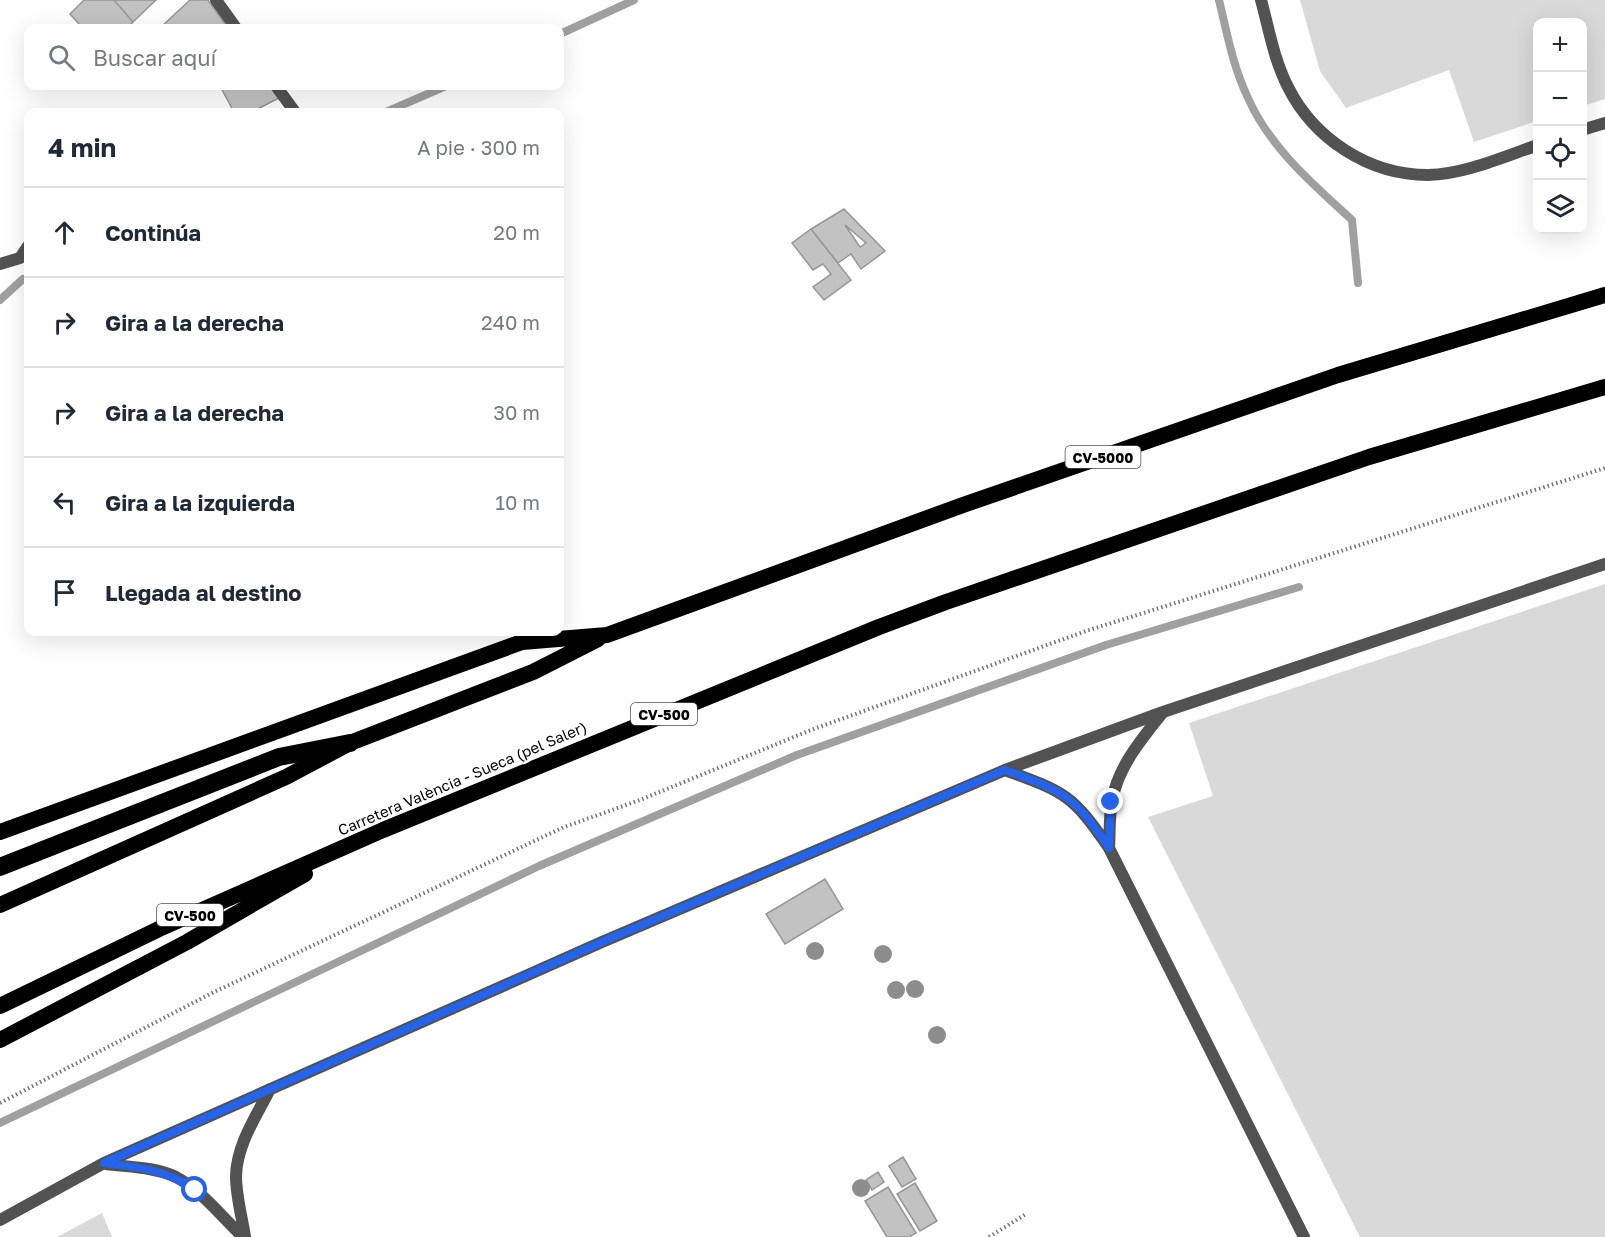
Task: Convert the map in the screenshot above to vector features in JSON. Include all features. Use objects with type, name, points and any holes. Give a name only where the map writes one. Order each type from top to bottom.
[{"type":"highway","name":"CV-5000","points":[[607,635],[963,505],[1327,379],[1605,295]]},
{"type":"highway","name":"Carretera València - Sueca (pel Saler)","points":[[0,1006],[159,929],[383,830],[945,602],[1369,457],[1605,387]]},
{"type":"highway","points":[[0,905],[286,777],[350,743],[533,672],[607,635]]},
{"type":"highway","points":[[0,832],[522,642],[607,635]]},
{"type":"highway","points":[[0,867],[279,757],[350,743]]},
{"type":"highway","points":[[0,1040],[45,1014],[187,942],[383,830]]},
{"type":"street","points":[[216,0],[233,24]]},
{"type":"street","points":[[1261,0],[1277,61],[1288,88],[1318,128],[1356,157],[1402,172],[1428,175],[1453,172],[1533,147]]},
{"type":"street","points":[[279,90],[292,108]]},
{"type":"street","points":[[1587,128],[1605,123]]},
{"type":"street","points":[[0,264],[20,258],[24,252]]},
{"type":"street","points":[[0,1220],[104,1163],[602,942],[1005,770],[1163,712],[1605,564]]},
{"type":"street","points":[[1109,848],[1111,802],[1117,780],[1127,761],[1163,712]]},
{"type":"street","points":[[1005,770],[1051,787],[1070,797],[1085,813],[1109,848],[1304,1237]]},
{"type":"street","points":[[244,1237],[236,1178],[238,1156],[244,1138],[270,1089]]},
{"type":"street","points":[[104,1163],[157,1171],[176,1177],[195,1190],[244,1237]]},
{"type":"path","points":[[0,1102],[212,993],[564,827],[640,800],[812,730],[1086,631],[1605,468]]},
{"type":"path","points":[[989,1237],[1026,1214]]},
{"type":"shaded area","points":[[1300,0],[1605,0],[1605,99],[1587,105],[1587,18],[1533,18],[1533,122],[1474,142],[1449,70],[1346,108],[1320,71]]},
{"type":"shaded area","points":[[1605,584],[1605,1237],[1360,1237],[1148,817],[1213,796],[1189,723]]},
{"type":"shaded area","points":[[102,1213],[112,1237],[57,1237]]},
{"type":"building","points":[[84,0],[114,0],[133,22],[131,24],[79,24],[70,14]]},
{"type":"building","points":[[114,0],[156,0],[133,22]]},
{"type":"building","points":[[190,0],[208,0],[225,24],[164,24]]},
{"type":"building","points":[[222,90],[273,90],[279,98],[260,108],[232,108]]},
{"type":"building","points":[[844,209],[885,251],[861,269],[851,254],[838,263],[811,229]],"holes":[[[845,225],[866,243],[860,247]]]},
{"type":"building","points":[[811,229],[851,280],[824,300],[813,287],[831,274],[823,264],[813,270],[792,243]]},
{"type":"building","points":[[825,879],[843,909],[785,944],[766,914]]},
{"type":"building","points":[[903,1157],[916,1179],[902,1187],[889,1166]]},
{"type":"building","points":[[878,1172],[884,1182],[872,1190],[866,1180]]},
{"type":"building","points":[[915,1183],[937,1221],[920,1231],[897,1194]]},
{"type":"building","points":[[888,1187],[916,1233],[909,1237],[887,1237],[865,1201]]},
{"type":"waterway","points":[[564,32],[634,0]]},
{"type":"waterway","points":[[1219,0],[1238,74],[1257,116],[1280,149],[1322,193],[1352,220],[1358,283]]},
{"type":"waterway","points":[[395,108],[437,90]]},
{"type":"waterway","points":[[0,300],[23,279]]},
{"type":"waterway","points":[[0,1123],[539,866],[797,755],[1106,645],[1299,587]]},
{"type":"route","points":[[195,1190],[176,1177],[157,1171],[104,1163],[602,942],[1005,770],[1051,787],[1070,797],[1085,813],[1109,848],[1111,802]]}]
